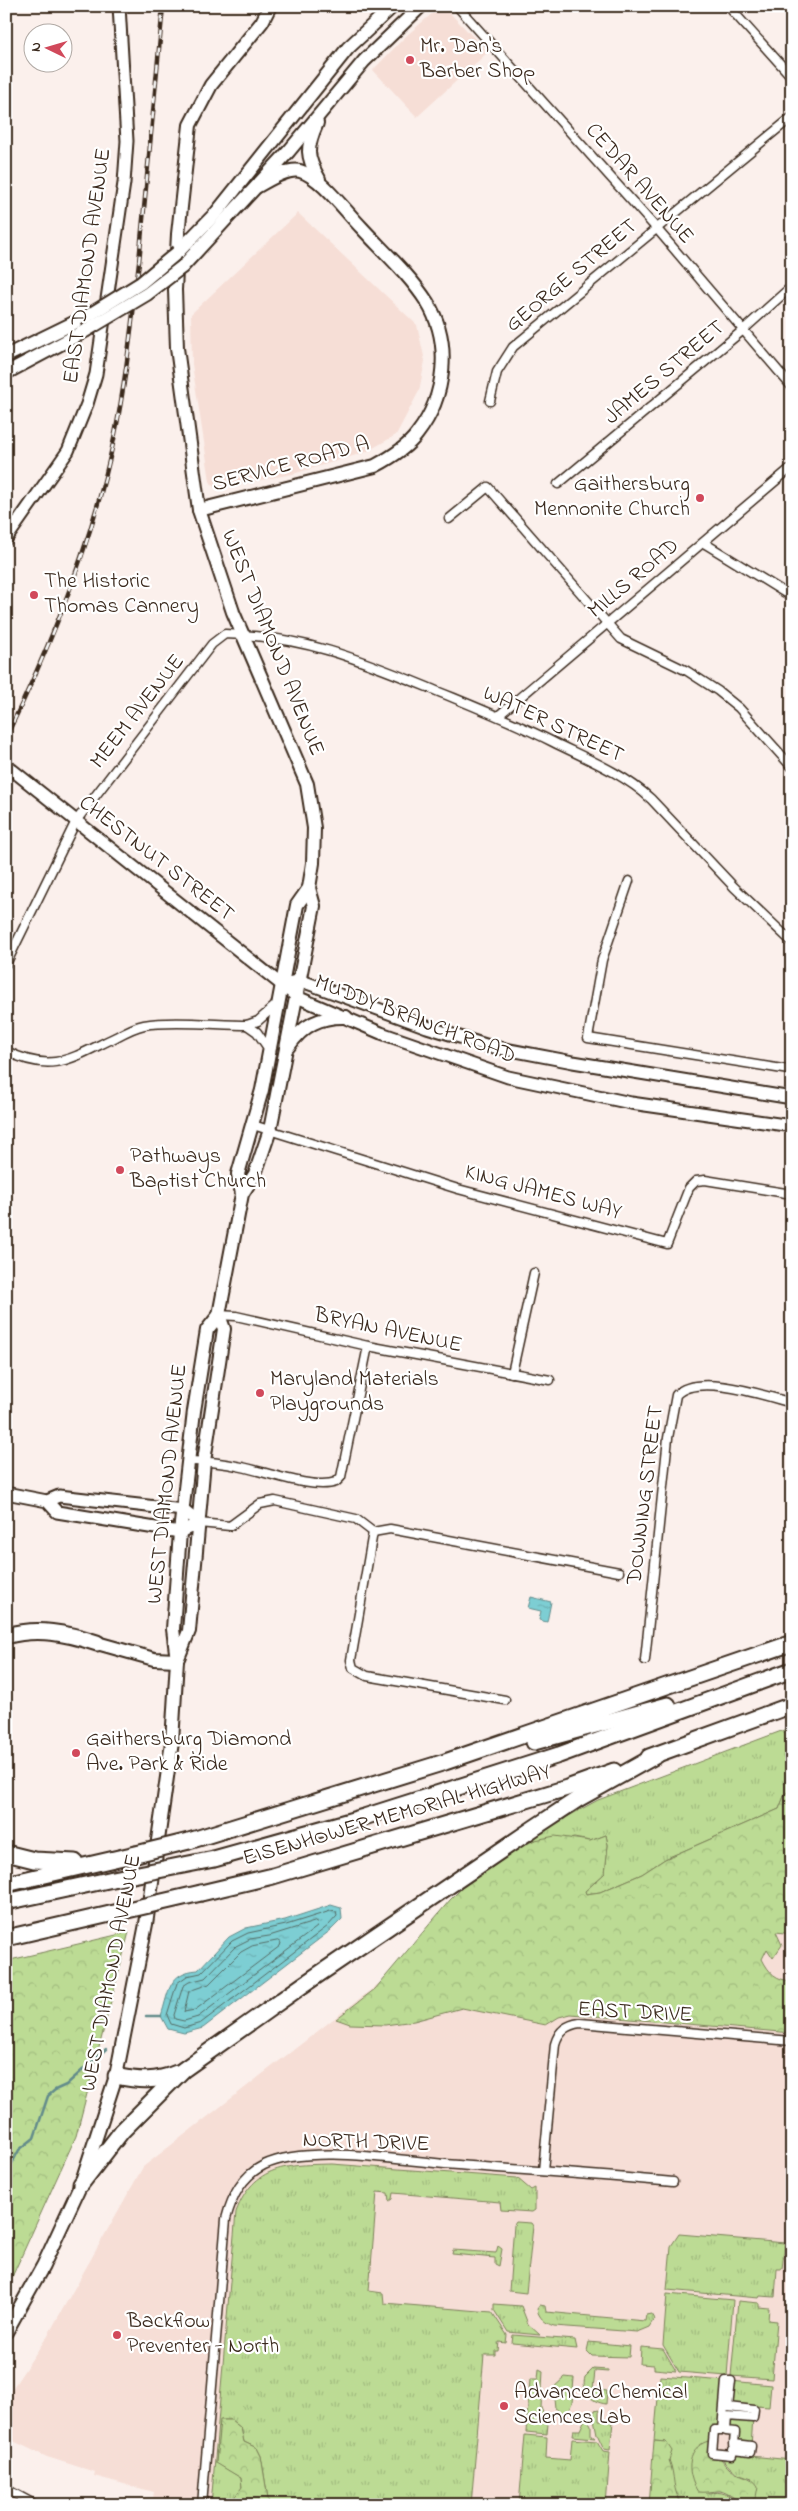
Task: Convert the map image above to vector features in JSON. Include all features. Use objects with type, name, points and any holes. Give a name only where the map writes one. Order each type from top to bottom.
[{"type":"highway","points":[[6,1636],[20,1632],[43,1631],[66,1634],[97,1643]]},
{"type":"highway","points":[[6,1884],[188,1841],[463,1755],[792,1643]]},
{"type":"highway","points":[[6,1902],[214,1858],[364,1817],[559,1755],[792,1670]]},
{"type":"highway","points":[[334,1796],[758,1682]]},
{"type":"highway","name":"EISENHOWER MEMORIAL HIGHWAY","points":[[6,1938],[273,1876],[548,1794],[792,1705]]},
{"type":"highway","points":[[81,2184],[122,2131],[183,2070],[534,1828],[578,1799],[657,1755]]},
{"type":"highway","points":[[6,1853],[34,1860],[63,1863],[130,1855]]},
{"type":"highway","points":[[116,2076],[136,2081],[160,2080],[183,2070]]},
{"type":"main road","name":"WEST DIAMOND AVENUE","points":[[6,2332],[43,2266],[81,2184],[116,2076],[146,1924],[172,1742],[177,1660],[173,1629],[180,1532],[207,1330],[218,1315],[242,1194],[255,1174],[270,1130],[314,906],[309,888],[314,838],[307,784],[243,635],[199,510],[177,348],[175,290],[178,234],[190,124],[211,85],[262,22],[270,6]]},
{"type":"main road","points":[[6,356],[86,317],[141,283],[178,252],[217,212],[348,48],[393,6]]},
{"type":"main road","points":[[6,373],[85,331],[147,294],[182,267],[258,186],[364,61],[421,6]]},
{"type":"main road","points":[[322,112],[308,150],[313,168],[323,187]]},
{"type":"main road","points":[[258,186],[286,172],[298,170],[308,174],[323,187]]},
{"type":"main road","name":"SERVICE ROAD A","points":[[199,510],[375,466],[394,455],[416,436],[436,400],[442,377],[443,352],[439,330],[428,303],[403,272],[323,187]]},
{"type":"main road","name":"WEST DIAMOND AVENUE","points":[[242,1194],[238,1174],[253,1125],[270,1051],[277,1004],[297,906],[309,888]]},
{"type":"main road","points":[[286,1051],[295,1037],[310,1023],[334,1016],[346,1017]]},
{"type":"main road","name":"WEST DIAMOND AVENUE","points":[[177,1660],[189,1631],[204,1461],[224,1329],[218,1315]]},
{"type":"main road","points":[[97,1643],[154,1659],[177,1660]]},
{"type":"street","name":"EAST DIAMOND AVENUE","points":[[6,539],[68,451],[87,404],[96,374],[122,198],[127,141],[119,6]]},
{"type":"street","name":"CEDAR AVENUE","points":[[456,6],[657,229],[742,331],[792,387]]},
{"type":"street","points":[[728,6],[792,76]]},
{"type":"street","name":"GEORGE STREET","points":[[490,401],[497,372],[513,347],[792,117]]},
{"type":"street","name":"JAMES STREET","points":[[558,484],[742,331],[792,286]]},
{"type":"street","name":"MILLS ROAD","points":[[498,716],[609,625],[792,467]]},
{"type":"street","points":[[449,520],[488,487],[621,639],[686,671],[718,691],[739,708],[792,767]]},
{"type":"street","points":[[704,543],[792,597]]},
{"type":"street","name":"MEEM AVENUE","points":[[6,964],[76,821],[212,644],[225,634],[243,635]]},
{"type":"street","name":"WATER STREET","points":[[243,635],[283,640],[354,657],[498,716],[603,766],[636,786],[792,942]]},
{"type":"street","name":"CHESTNUT STREET","points":[[6,765],[282,984]]},
{"type":"street","points":[[629,881],[602,960],[588,1038],[789,1070],[792,1066]]},
{"type":"street","name":"MUDDY BRANCH ROAD","points":[[282,984],[299,980],[427,1027],[489,1046],[792,1098]]},
{"type":"street","name":"MUDDY BRANCH ROAD","points":[[282,984],[296,997],[443,1056],[542,1086],[631,1103],[792,1126]]},
{"type":"street","points":[[6,1050],[41,1063],[55,1064],[145,1024],[247,1025],[258,1021],[277,1004]]},
{"type":"street","points":[[247,1025],[257,1032],[270,1051]]},
{"type":"street","name":"KING JAMES WAY","points":[[253,1125],[458,1189],[667,1244],[689,1188],[696,1181],[706,1180],[791,1191]]},
{"type":"street","points":[[512,1373],[534,1273]]},
{"type":"street","name":"BRYAN AVENUE","points":[[218,1315],[236,1316],[368,1346],[550,1380]]},
{"type":"street","points":[[188,1462],[204,1461],[241,1466],[318,1484],[331,1484],[341,1478],[368,1346]]},
{"type":"street","name":"DOWNING STREET","points":[[645,1660],[668,1438],[676,1395],[680,1390],[694,1386],[737,1388],[792,1403]]},
{"type":"street","points":[[6,1493],[47,1501],[58,1496],[183,1510],[199,1523],[180,1532],[56,1512],[47,1501]]},
{"type":"street","name":"WEST DIAMOND AVENUE","points":[[199,1523],[230,1526],[260,1504],[275,1501],[356,1518],[373,1532]]},
{"type":"street","points":[[505,1700],[367,1676],[352,1668],[351,1660],[373,1532],[390,1529],[619,1572]]},
{"type":"street","name":"EAST DRIVE","points":[[543,2172],[555,2044],[563,2029],[570,2024],[580,2023],[792,2041]]},
{"type":"street","name":"NORTH DRIVE","points":[[202,2505],[226,2219],[230,2201],[241,2184],[252,2173],[264,2165],[282,2159],[317,2155],[673,2182]]},
{"type":"street","points":[[726,2381],[731,2381],[728,2407],[754,2410],[753,2418],[728,2416],[726,2431],[735,2432],[734,2444],[751,2446],[750,2452],[733,2450],[732,2455],[712,2453],[714,2430],[722,2430],[726,2381]]},
{"type":"street","points":[[6,2490],[36,2505]]},
{"type":"shaded area","points":[[441,6],[488,52],[417,117],[373,70],[406,36]]},
{"type":"shaded area","points":[[298,213],[417,325],[425,361],[419,391],[396,435],[366,452],[293,474],[214,488],[210,481],[192,364],[191,314]]},
{"type":"shaded area","points":[[792,1763],[792,2505],[152,2505],[154,2492],[94,2476],[95,2472],[47,2457],[9,2439],[6,2435],[6,2398],[48,2335],[143,2167],[543,1856]]},
{"type":"green space","points":[[792,1727],[792,1788],[785,1794],[779,1809],[665,1859],[642,1874],[600,1892],[586,1894],[585,1891],[605,1873],[608,1845],[606,1835],[590,1841],[574,1838],[514,1850],[552,1825],[598,1800]]},
{"type":"green space","points":[[792,1788],[792,1934],[776,1932],[782,1945],[773,1958],[767,1949],[762,1959],[774,1975],[792,1981],[792,2033],[571,2014],[559,2017],[546,2025],[462,2008],[414,2021],[385,2025],[350,2024],[336,2019],[375,1989],[450,1900],[467,1883],[514,1850],[535,1840],[555,1836],[590,1841],[606,1835],[608,1845],[605,1873],[585,1891],[586,1894],[600,1892],[642,1874],[665,1859],[779,1809],[785,1794]]},
{"type":"green space","points":[[129,1932],[76,2136],[7,2288],[6,1961]]},
{"type":"green space","points":[[332,2164],[517,2178],[531,2190],[535,2188],[535,2210],[532,2212],[501,2210],[500,2202],[393,2193],[392,2199],[389,2201],[388,2193],[377,2192],[369,2291],[383,2293],[384,2303],[492,2312],[507,2335],[506,2343],[499,2342],[498,2351],[495,2351],[495,2355],[484,2355],[471,2505],[269,2505],[261,2456],[257,2448],[244,2442],[241,2428],[231,2420],[221,2420],[216,2462],[241,2478],[242,2488],[229,2505],[211,2505],[236,2212],[243,2196],[252,2184],[274,2170],[301,2165]]},
{"type":"green space","points":[[516,2222],[531,2223],[533,2226],[526,2293],[509,2291],[514,2225]]},
{"type":"green space","points":[[679,2234],[785,2243],[782,2269],[777,2269],[775,2297],[760,2296],[759,2298],[667,2290],[671,2246]]},
{"type":"green space","points":[[498,2246],[502,2249],[499,2266],[495,2264],[495,2258],[452,2254],[453,2250],[496,2253]]},
{"type":"green space","points":[[667,2294],[733,2300],[727,2376],[679,2372],[663,2345]]},
{"type":"green space","points":[[738,2301],[759,2303],[759,2307],[769,2308],[768,2320],[777,2321],[772,2379],[731,2376]]},
{"type":"green space","points":[[494,2304],[521,2306],[528,2324],[540,2335],[508,2332],[494,2310]]},
{"type":"green space","points":[[540,2305],[545,2306],[546,2312],[645,2321],[646,2315],[651,2314],[654,2319],[649,2327],[637,2332],[554,2326],[541,2318],[537,2309]]},
{"type":"green space","points":[[513,2335],[575,2340],[577,2349],[512,2343]]},
{"type":"green space","points":[[589,2342],[630,2346],[629,2357],[592,2356],[587,2351]]},
{"type":"green space","points":[[641,2347],[663,2349],[676,2371],[654,2369],[654,2365],[640,2364]]},
{"type":"green space","points":[[539,2369],[543,2371],[541,2408],[548,2424],[547,2434],[526,2432],[530,2379],[538,2379]]},
{"type":"green space","points":[[593,2369],[608,2370],[608,2372],[595,2371],[593,2389],[607,2391],[606,2404],[592,2399],[584,2387],[585,2377]]},
{"type":"green space","points":[[660,2376],[726,2381],[722,2430],[714,2430],[709,2493],[718,2492],[725,2494],[738,2502],[752,2478],[735,2471],[722,2458],[733,2450],[750,2452],[750,2456],[792,2460],[792,2505],[683,2505],[674,2489],[666,2442],[654,2441]]},
{"type":"green space","points":[[565,2377],[574,2378],[572,2403],[568,2411],[562,2413],[555,2408],[553,2388]]},
{"type":"green space","points":[[731,2381],[771,2385],[769,2407],[755,2406],[754,2410],[728,2407]]},
{"type":"green space","points":[[599,2410],[599,2421],[613,2422],[610,2450],[604,2449],[597,2434],[593,2414],[594,2411]]},
{"type":"green space","points":[[727,2416],[753,2418],[751,2446],[734,2444],[735,2432],[726,2431]]},
{"type":"green space","points":[[586,2417],[591,2425],[591,2435],[595,2438],[572,2436],[573,2430],[580,2430]]},
{"type":"green space","points":[[220,2420],[231,2420],[241,2428],[244,2442],[257,2448],[261,2456],[269,2505],[229,2505],[242,2487],[241,2478],[216,2463]]},
{"type":"green space","points":[[525,2435],[547,2437],[546,2458],[570,2460],[572,2439],[597,2441],[603,2451],[610,2452],[606,2505],[519,2505]]},
{"type":"green space","points":[[713,2440],[712,2453],[720,2458],[730,2469],[749,2478],[758,2486],[756,2497],[747,2503],[720,2491],[698,2492],[691,2476],[690,2460],[697,2447]]},
{"type":"green space","points":[[654,2441],[666,2442],[672,2451],[669,2460],[675,2489],[683,2505],[649,2505]]},
{"type":"water","points":[[531,1597],[551,1602],[547,1622],[539,1620],[541,1611],[528,1608]]},
{"type":"water","points":[[331,1905],[341,1908],[342,1919],[331,1930],[203,2028],[184,2033],[168,2029],[161,2016],[171,1985],[181,1975],[198,1970],[229,1937],[246,1928],[285,1920]]},
{"type":"waterway","points":[[146,2016],[161,2016]]},
{"type":"waterway","points":[[6,2201],[8,2171],[19,2150],[34,2138],[48,2096],[66,2085],[106,2049]]},
{"type":"railway","points":[[6,737],[40,665],[83,554],[114,439],[125,373],[139,262],[163,6]]},
{"type":"place","name":"Mr. Dan's Barber Shop","points":[[410,60]]},
{"type":"place","name":"Gaithersburg Mennonite Church","points":[[700,498]]},
{"type":"place","name":"The Historic Thomas Cannery","points":[[34,595]]},
{"type":"place","name":"Pathways Baptist Church","points":[[120,1170]]},
{"type":"place","name":"Maryland Materials Playgrounds","points":[[260,1393]]},
{"type":"place","name":"Gaithersburg Diamond Ave. Park & Ride","points":[[76,1753]]},
{"type":"place","name":"Backflow Preventer - North","points":[[117,2335]]},
{"type":"place","name":"Advanced Chemical Sciences Lab","points":[[504,2406]]}]
